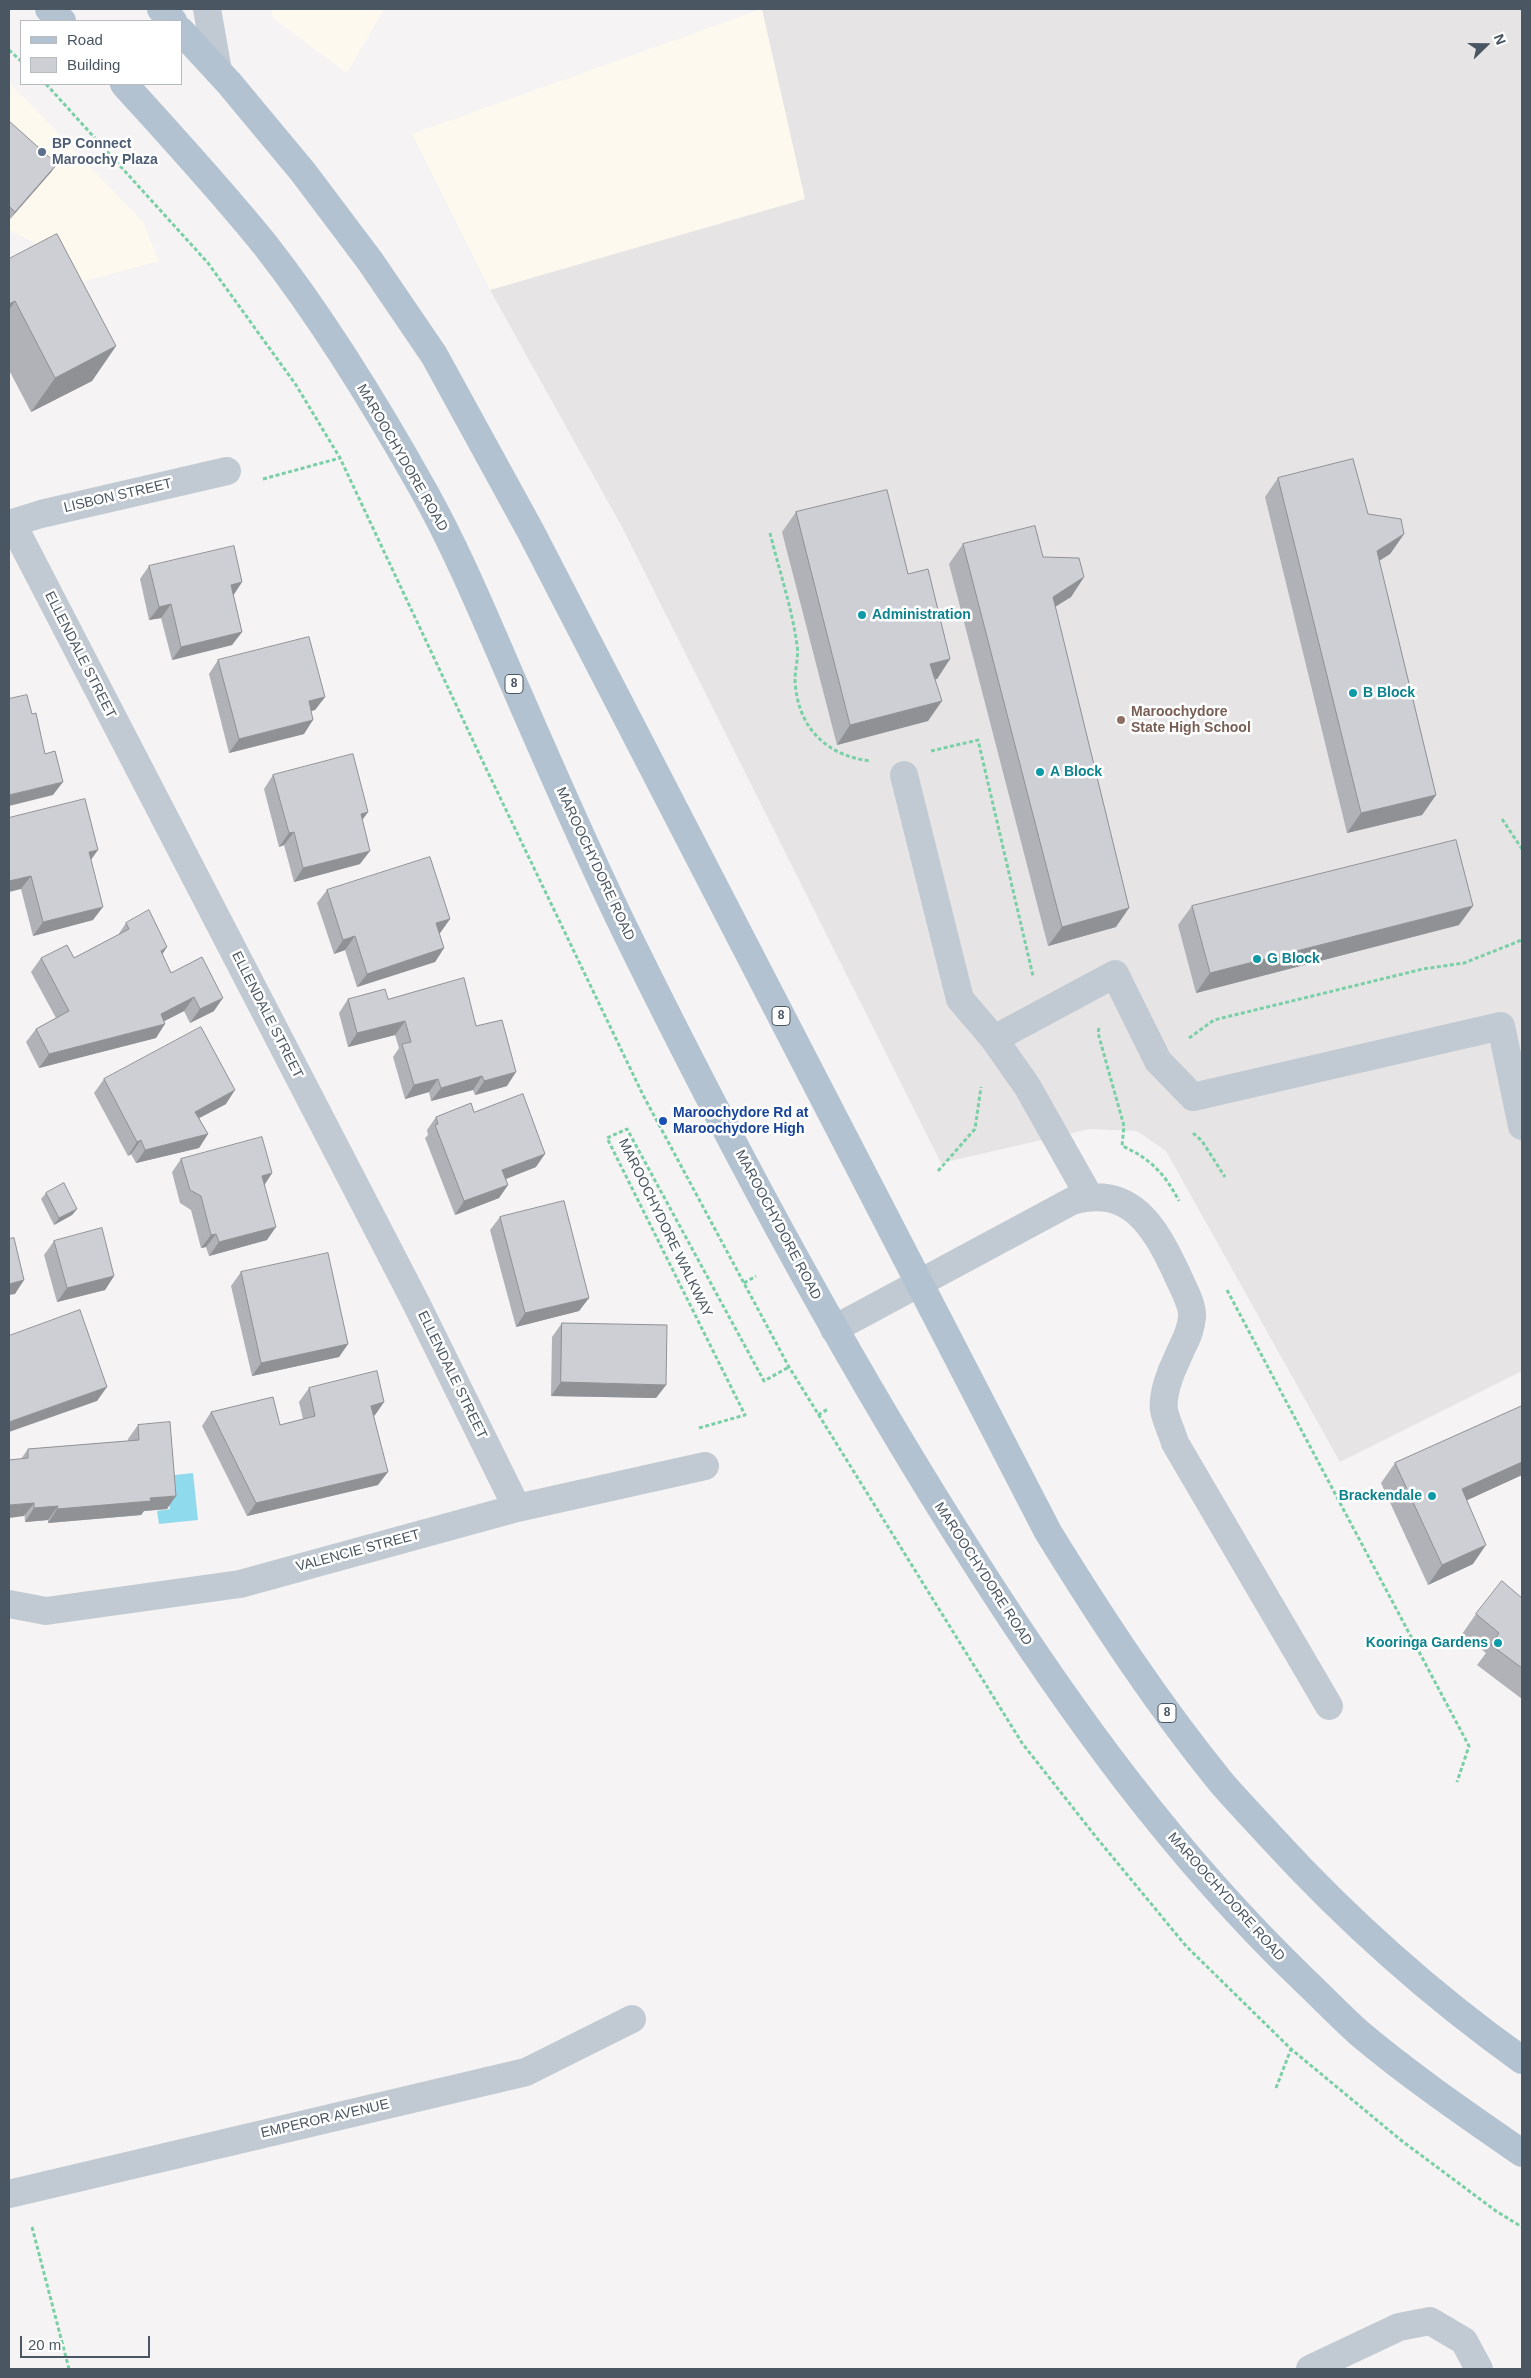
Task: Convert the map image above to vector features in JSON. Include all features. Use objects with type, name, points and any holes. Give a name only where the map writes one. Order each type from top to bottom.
[{"type":"main road","points":[[49,9],[61,20]]},
{"type":"main road","points":[[161,9],[172,20]]},
{"type":"main road","name":"8","points":[[182,32],[218,70],[303,172],[370,261],[434,355],[531,532],[1048,1532],[1099,1616],[1156,1698],[1221,1782],[1312,1881],[1400,1965],[1480,2030],[1522,2060]]},
{"type":"main road","name":"MAROOCHYDORE ROAD","points":[[125,85],[186,151],[267,248],[336,345],[427,496],[478,600],[559,788],[624,928],[775,1222],[834,1329],[936,1502],[1040,1663],[1124,1780],[1194,1865],[1270,1948],[1359,2032],[1465,2113],[1522,2153]]},
{"type":"street","points":[[207,9],[218,70]]},
{"type":"street","name":"LISBON STREET","points":[[10,524],[41,514],[227,471]]},
{"type":"street","name":"ELLENDALE STREET","points":[[10,524],[416,1303],[517,1508]]},
{"type":"street","points":[[904,775],[960,999],[994,1039],[1026,1086],[1090,1196]]},
{"type":"street","points":[[994,1039],[1115,974],[1158,1061],[1193,1097],[1501,1026],[1522,1126]]},
{"type":"street","points":[[834,1329],[918,1282],[1072,1201],[1090,1196],[1107,1196],[1125,1202],[1147,1220],[1165,1248],[1192,1314],[1190,1334],[1176,1360],[1167,1387],[1164,1410],[1175,1443],[1329,1706]]},
{"type":"street","name":"VALENCIE STREET","points":[[9,1604],[46,1611],[240,1584],[517,1508],[705,1466]]},
{"type":"street","name":"EMPEROR AVENUE","points":[[16,2193],[526,2072],[632,2019]]},
{"type":"street","points":[[1310,2369],[1399,2326],[1430,2321],[1464,2341],[1479,2369]]},
{"type":"path","points":[[9,50],[20,60]]},
{"type":"path","points":[[227,471],[252,482],[340,458]]},
{"type":"path","points":[[1502,819],[1522,849]]},
{"type":"path","points":[[1158,1061],[1214,1020],[1423,969],[1464,963],[1522,940]]},
{"type":"path","points":[[1099,1024],[1098,1033],[1124,1126],[1122,1146],[1140,1154],[1157,1166],[1170,1182],[1184,1209]]},
{"type":"path","points":[[938,1171],[975,1129],[981,1087]]},
{"type":"path","name":"MAROOCHYDORE WALKWAY","points":[[705,1466],[695,1428],[745,1415],[607,1138],[627,1129],[764,1381],[789,1367]]},
{"type":"path","points":[[744,1283],[756,1276]]},
{"type":"path","points":[[1226,1288],[1469,1746],[1457,1782]]},
{"type":"path","points":[[818,1415],[828,1409]]},
{"type":"path","points":[[1276,2088],[1291,2049]]},
{"type":"path","points":[[16,2193],[68,2369]]},
{"type":"shaded area","points":[[271,9],[384,9],[347,73],[273,18]]},
{"type":"shaded area","points":[[762,9],[806,199],[490,290],[412,134]]},
{"type":"shaded area","name":"Maroochydore State High School","points":[[762,9],[1522,9],[1522,1371],[1340,1462],[1166,1151],[1137,1131],[1090,1129],[941,1163],[622,527],[490,290],[805,199]]},
{"type":"shaded area","name":"BP Connect Maroochy Plaza","points":[[9,82],[143,222],[159,261],[70,285],[46,249],[9,230]]},
{"type":"water","points":[[193,1473],[198,1520],[159,1524],[157,1511],[170,1509],[166,1476]]},
{"type":"building","points":[[9,121],[57,164],[15,212],[9,206]]},
{"type":"building","points":[[57,234],[116,346],[55,378],[15,301],[9,304],[9,259]]},
{"type":"building","name":"B Block","points":[[1353,459],[1368,514],[1401,519],[1404,534],[1377,551],[1436,795],[1361,813],[1278,478]]},
{"type":"building","name":"Administration","points":[[887,490],[908,574],[928,569],[950,659],[930,664],[942,701],[850,725],[796,512]]},
{"type":"building","name":"A Block","points":[[1035,526],[1043,557],[1079,558],[1084,577],[1053,597],[1129,908],[1062,927],[963,544]]},
{"type":"building","points":[[234,546],[242,582],[231,585],[242,632],[181,647],[171,604],[159,607],[149,566]]},
{"type":"building","points":[[309,637],[325,697],[309,701],[313,720],[239,739],[218,660]]},
{"type":"building","points":[[27,695],[32,714],[36,713],[45,754],[55,751],[63,782],[9,795],[9,699]]},
{"type":"building","points":[[353,754],[368,812],[361,814],[370,851],[303,868],[294,832],[289,833],[273,775]]},
{"type":"building","points":[[85,799],[98,850],[89,852],[103,907],[43,922],[31,876],[9,881],[9,818]]},
{"type":"building","name":"G Block","points":[[1456,840],[1473,906],[1210,973],[1192,906]]},
{"type":"building","points":[[430,857],[450,919],[436,923],[444,948],[367,974],[355,936],[343,940],[327,890]]},
{"type":"building","points":[[149,910],[167,947],[161,951],[171,973],[202,957],[223,998],[200,1009],[194,997],[161,1014],[165,1024],[49,1054],[36,1029],[69,1011],[41,958],[67,945],[74,958],[129,929],[126,923]]},
{"type":"building","points":[[464,978],[476,1026],[502,1020],[516,1072],[484,1081],[482,1076],[441,1088],[438,1079],[414,1085],[402,1044],[411,1042],[405,1021],[357,1033],[348,999],[385,989],[388,999]]},
{"type":"building","points":[[201,1027],[235,1090],[195,1112],[208,1134],[145,1150],[141,1140],[137,1142],[104,1079]]},
{"type":"building","points":[[523,1094],[545,1154],[502,1170],[508,1185],[464,1201],[435,1125],[438,1124],[436,1117],[471,1103],[474,1112]]},
{"type":"building","points":[[262,1137],[272,1173],[262,1176],[276,1227],[219,1242],[216,1234],[211,1235],[201,1196],[190,1190],[181,1159]]},
{"type":"building","points":[[64,1183],[77,1209],[59,1218],[46,1193]]},
{"type":"building","points":[[564,1201],[589,1298],[525,1313],[500,1217]]},
{"type":"building","points":[[102,1228],[114,1276],[67,1288],[54,1241]]},
{"type":"building","points":[[14,1238],[24,1280],[9,1284],[9,1239]]},
{"type":"building","points":[[328,1253],[348,1344],[261,1363],[241,1272]]},
{"type":"building","points":[[80,1310],[107,1387],[9,1422],[9,1336]]},
{"type":"building","points":[[562,1323],[667,1325],[666,1385],[561,1382]]},
{"type":"building","points":[[377,1371],[384,1402],[371,1406],[388,1472],[256,1503],[211,1412],[273,1397],[280,1425],[315,1416],[309,1388]]},
{"type":"building","name":"Brackendale","points":[[1522,1406],[1522,1462],[1462,1489],[1486,1545],[1442,1565],[1395,1463]]},
{"type":"building","points":[[170,1422],[176,1496],[150,1498],[151,1501],[57,1509],[58,1506],[34,1508],[34,1503],[9,1505],[9,1460],[28,1458],[28,1449],[139,1440],[138,1425]]},
{"type":"building","points":[[1502,1581],[1522,1598],[1522,1668],[1491,1645],[1499,1633],[1476,1614]]},
{"type":"place","name":"BP Connect Maroochy Plaza","points":[[42,152]]},
{"type":"place","name":"Administration","points":[[862,615]]},
{"type":"place","name":"B Block","points":[[1353,693]]},
{"type":"place","name":"Maroochydore State High School","points":[[1121,720]]},
{"type":"place","name":"A Block","points":[[1040,772]]},
{"type":"place","name":"G Block","points":[[1257,959]]},
{"type":"place","name":"Maroochydore Rd at Maroochydore High","points":[[663,1121]]},
{"type":"place","name":"Brackendale","points":[[1432,1496]]},
{"type":"place","name":"Kooringa Gardens","points":[[1498,1643]]}]
